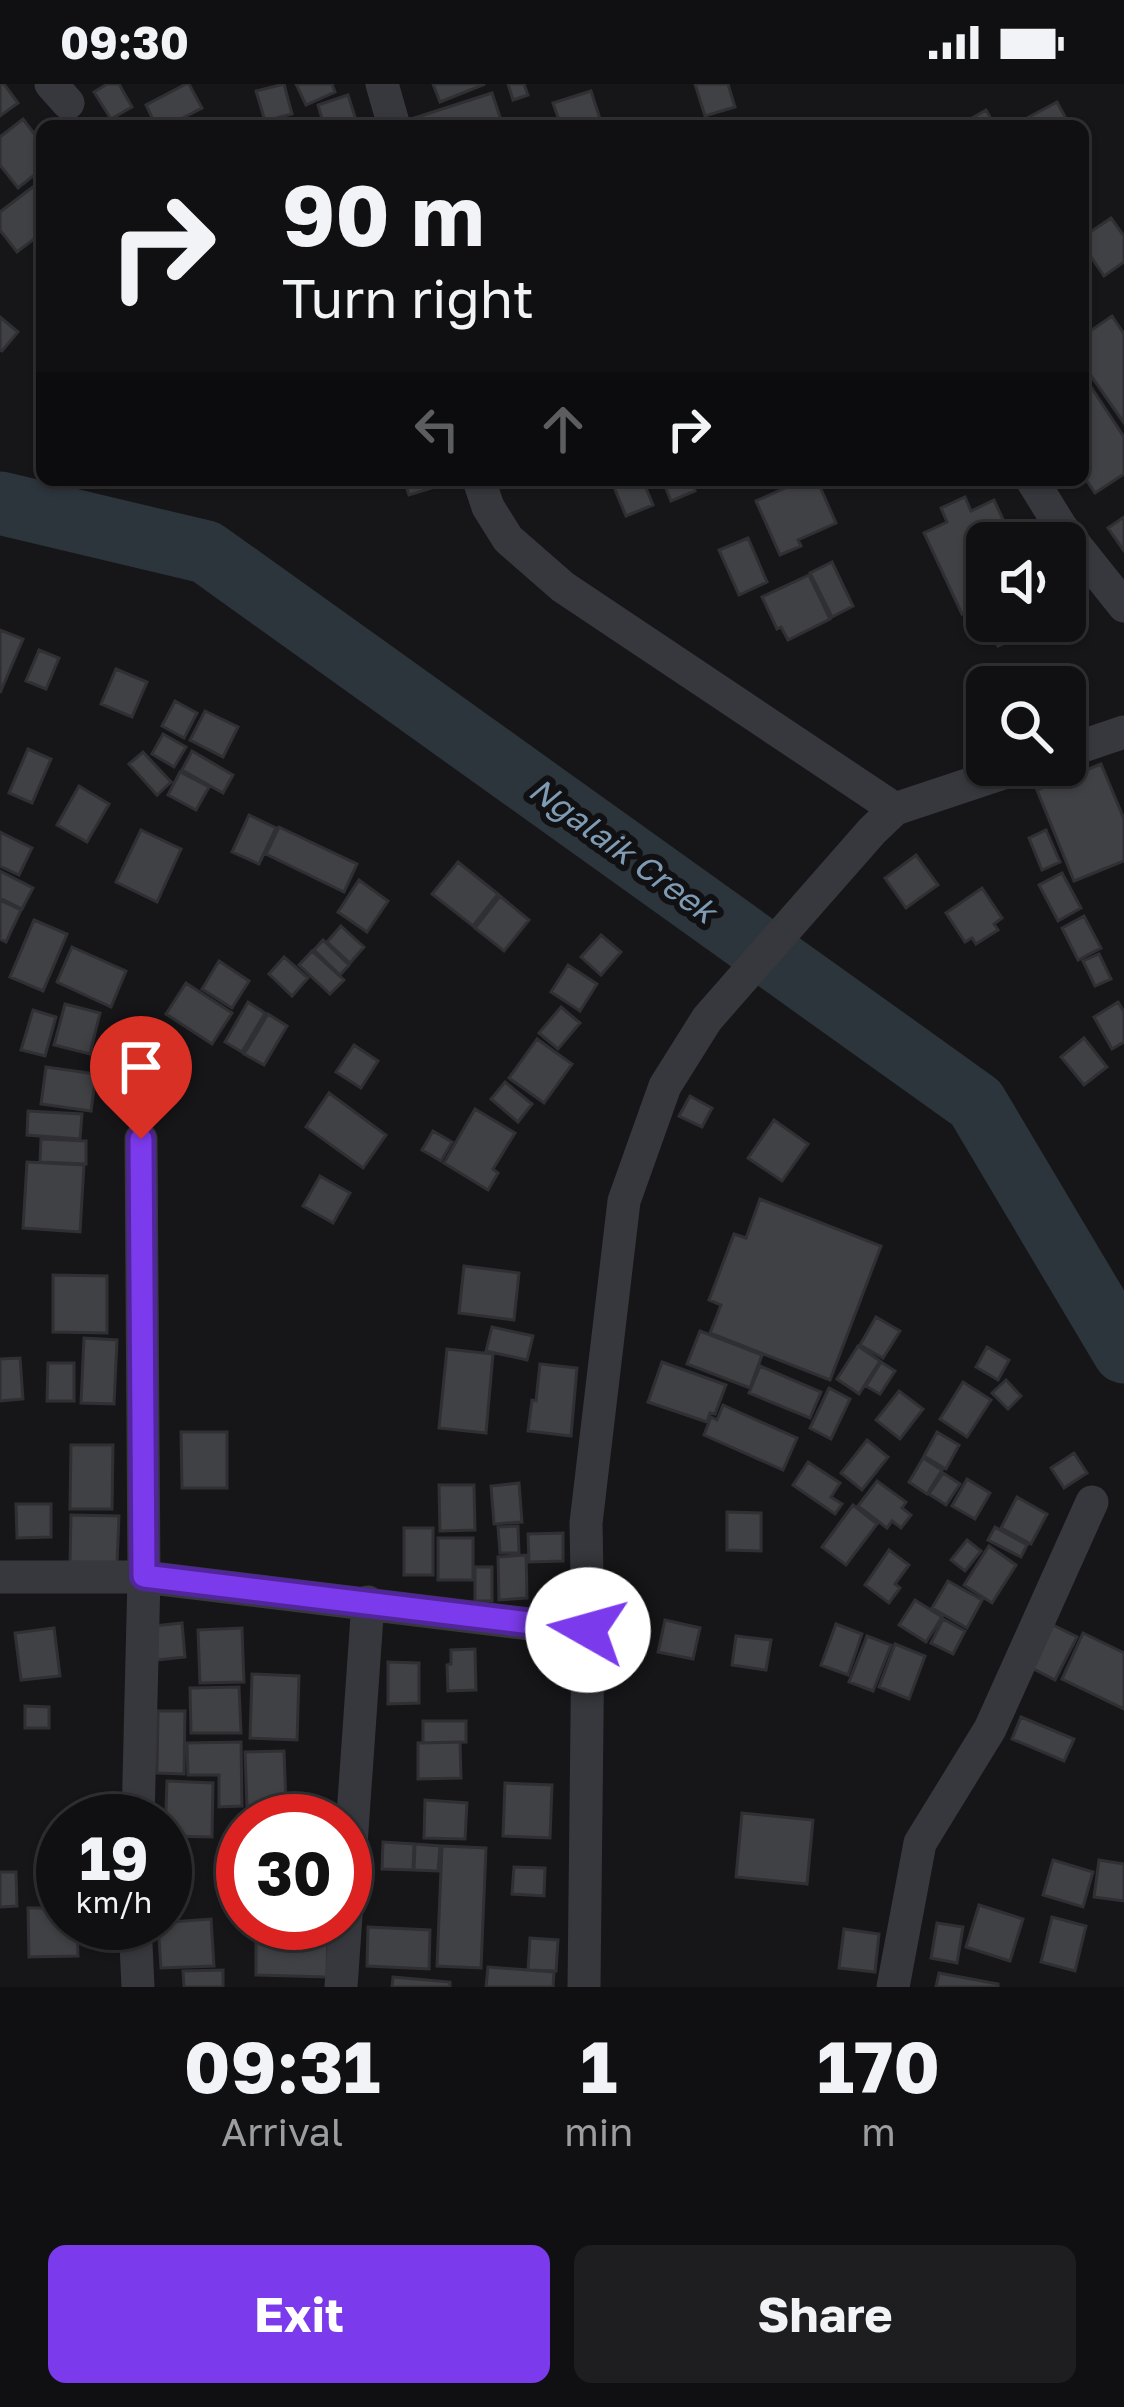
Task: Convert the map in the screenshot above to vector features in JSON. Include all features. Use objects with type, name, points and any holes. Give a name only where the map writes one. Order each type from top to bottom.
[{"type":"street","points":[[382,84],[392,120]]},
{"type":"street","points":[[481,486],[508,539],[563,586],[884,820]]},
{"type":"street","points":[[1036,486],[1061,527],[1124,606]]},
{"type":"street","points":[[1086,745],[1124,732]]},
{"type":"street","points":[[584,1987],[586,1523],[624,1201],[664,1086],[706,1018],[884,820],[973,786]]},
{"type":"street","points":[[139,1794],[144,1576],[141,1139]]},
{"type":"street","points":[[893,1987],[920,1844],[990,1729],[1092,1502]]},
{"type":"street","points":[[0,1577],[144,1576],[588,1630]]},
{"type":"street","points":[[341,1987],[368,1602]]},
{"type":"street","points":[[136,1950],[137,1987]]},
{"type":"building","points":[[0,84],[18,103],[0,116]]},
{"type":"building","points":[[107,84],[119,84],[132,107],[111,119],[94,92]]},
{"type":"building","points":[[189,84],[202,108],[179,120],[153,120],[146,105]]},
{"type":"building","points":[[284,84],[292,114],[265,120],[256,91]]},
{"type":"building","points":[[296,84],[332,84],[335,92],[306,105]]},
{"type":"building","points":[[433,84],[485,84],[440,102]]},
{"type":"building","points":[[508,84],[524,84],[528,95],[513,100]]},
{"type":"building","points":[[695,84],[728,84],[735,107],[705,116]]},
{"type":"building","points":[[591,91],[600,120],[559,120],[553,103]]},
{"type":"building","points":[[492,93],[501,120],[411,120]]},
{"type":"building","points":[[348,95],[356,120],[322,120],[318,105]]},
{"type":"building","points":[[1057,102],[1067,120],[1031,120],[1029,117]]},
{"type":"building","points":[[986,110],[992,120],[968,120]]},
{"type":"building","points":[[23,119],[36,136],[36,174],[18,188],[0,165],[0,137]]},
{"type":"building","points":[[36,185],[36,238],[17,252],[0,230],[0,212]]},
{"type":"building","points":[[1111,218],[1124,236],[1124,262],[1104,276],[1089,254],[1089,233]]},
{"type":"building","points":[[1112,316],[1124,334],[1124,423],[1089,373],[1089,332]]},
{"type":"building","points":[[0,317],[18,332],[2,351],[0,350]]},
{"type":"building","points":[[1089,384],[1124,437],[1124,474],[1095,493],[1089,484]]},
{"type":"building","points":[[406,486],[435,486],[435,487],[409,495]]},
{"type":"building","points":[[614,486],[651,486],[646,488],[653,505],[626,516]]},
{"type":"building","points":[[665,486],[693,486],[695,491],[671,501]]},
{"type":"building","points":[[790,486],[820,486],[836,523],[798,540],[801,546],[780,555],[756,501]]},
{"type":"building","points":[[965,497],[971,511],[994,500],[1004,522],[966,522],[966,612],[962,614],[924,533],[947,522],[941,508]]},
{"type":"building","points":[[1124,517],[1124,551],[1108,528]]},
{"type":"building","points":[[748,538],[767,582],[739,595],[719,550]]},
{"type":"building","points":[[832,562],[853,606],[832,617],[810,573]]},
{"type":"building","points":[[809,575],[830,619],[788,640],[781,627],[777,629],[762,597]]},
{"type":"building","points":[[0,630],[23,639],[0,693]]},
{"type":"building","points":[[39,650],[59,658],[46,689],[26,681]]},
{"type":"building","points":[[116,669],[147,682],[132,717],[101,704]]},
{"type":"building","points":[[175,701],[197,713],[184,738],[162,726]]},
{"type":"building","points":[[205,711],[238,727],[223,757],[190,740]]},
{"type":"building","points":[[163,734],[186,747],[174,767],[152,754]]},
{"type":"building","points":[[28,749],[51,759],[32,803],[9,793]]},
{"type":"building","points":[[192,751],[233,775],[223,793],[182,770]]},
{"type":"building","points":[[143,752],[171,782],[157,795],[129,764]]},
{"type":"building","points":[[1101,764],[1124,819],[1124,861],[1074,881],[1037,790],[1086,786],[1086,770]]},
{"type":"building","points":[[180,772],[209,787],[196,810],[168,795]]},
{"type":"building","points":[[79,786],[109,804],[87,842],[57,825]]},
{"type":"building","points":[[249,815],[276,828],[259,864],[232,852]]},
{"type":"building","points":[[279,827],[357,864],[344,892],[266,854]]},
{"type":"building","points":[[141,830],[181,849],[157,902],[116,882]]},
{"type":"building","points":[[1046,830],[1060,862],[1042,870],[1029,838]]},
{"type":"building","points":[[0,832],[32,848],[19,875],[0,866]]},
{"type":"building","points":[[916,855],[938,885],[906,908],[885,878]]},
{"type":"building","points":[[458,862],[498,894],[473,926],[432,894]]},
{"type":"building","points":[[0,871],[33,888],[22,909],[0,898]]},
{"type":"building","points":[[1062,873],[1081,908],[1058,921],[1039,885]]},
{"type":"building","points":[[359,880],[388,901],[367,932],[338,912]]},
{"type":"building","points":[[982,888],[1002,918],[994,924],[998,930],[976,944],[972,938],[965,942],[946,913]]},
{"type":"building","points":[[500,896],[529,920],[504,951],[475,928]]},
{"type":"building","points":[[0,900],[21,910],[6,942],[0,939]]},
{"type":"building","points":[[1084,916],[1101,948],[1078,960],[1062,928]]},
{"type":"building","points":[[34,920],[67,934],[43,991],[10,977]]},
{"type":"building","points":[[341,926],[364,947],[350,963],[327,942]]},
{"type":"building","points":[[601,935],[621,952],[601,975],[581,957]]},
{"type":"building","points":[[323,940],[349,965],[340,975],[314,950]]},
{"type":"building","points":[[72,947],[126,971],[111,1007],[57,982]]},
{"type":"building","points":[[312,951],[344,980],[330,994],[299,965]]},
{"type":"building","points":[[1099,954],[1111,979],[1095,986],[1083,961]]},
{"type":"building","points":[[284,957],[308,978],[292,996],[269,974]]},
{"type":"building","points":[[219,961],[249,981],[232,1008],[202,989]]},
{"type":"building","points":[[568,965],[597,984],[580,1011],[551,992]]},
{"type":"building","points":[[186,983],[232,1013],[212,1044],[166,1014]]},
{"type":"building","points":[[248,1002],[265,1013],[242,1052],[225,1042]]},
{"type":"building","points":[[1118,1002],[1124,1012],[1124,1042],[1112,1049],[1094,1017]]},
{"type":"building","points":[[65,1004],[100,1013],[90,1054],[54,1045]]},
{"type":"building","points":[[561,1007],[580,1023],[558,1049],[539,1033]]},
{"type":"building","points":[[33,1010],[56,1017],[45,1056],[21,1050]]},
{"type":"building","points":[[268,1014],[287,1026],[264,1065],[244,1054]]},
{"type":"building","points":[[1084,1038],[1107,1067],[1084,1085],[1061,1057]]},
{"type":"building","points":[[537,1039],[572,1064],[544,1103],[509,1078]]},
{"type":"building","points":[[354,1045],[378,1061],[361,1088],[336,1072]]},
{"type":"building","points":[[46,1067],[96,1074],[91,1111],[41,1104]]},
{"type":"building","points":[[505,1082],[532,1104],[518,1122],[491,1099]]},
{"type":"building","points":[[329,1093],[386,1135],[363,1168],[306,1127]]},
{"type":"building","points":[[690,1096],[712,1108],[702,1127],[679,1116]]},
{"type":"building","points":[[475,1109],[515,1133],[493,1169],[498,1173],[488,1190],[444,1163]]},
{"type":"building","points":[[28,1111],[82,1114],[80,1139],[27,1135]]},
{"type":"building","points":[[774,1120],[808,1144],[782,1181],[748,1158]]},
{"type":"building","points":[[433,1131],[452,1142],[441,1161],[422,1150]]},
{"type":"building","points":[[41,1139],[86,1141],[86,1164],[40,1162]]},
{"type":"building","points":[[27,1162],[84,1165],[80,1232],[23,1228]]},
{"type":"building","points":[[320,1176],[350,1193],[333,1223],[303,1206]]},
{"type":"building","points":[[760,1199],[881,1246],[830,1380],[710,1333],[721,1305],[709,1300],[734,1234],[746,1238]]},
{"type":"building","points":[[464,1266],[519,1273],[514,1320],[459,1313]]},
{"type":"building","points":[[53,1275],[107,1276],[107,1333],[53,1332]]},
{"type":"building","points":[[876,1317],[900,1331],[883,1358],[860,1345]]},
{"type":"building","points":[[492,1327],[533,1336],[527,1360],[486,1351]]},
{"type":"building","points":[[700,1331],[762,1355],[750,1388],[687,1364]]},
{"type":"building","points":[[84,1338],[117,1340],[114,1404],[81,1403]]},
{"type":"building","points":[[858,1346],[880,1361],[859,1394],[837,1379]]},
{"type":"building","points":[[987,1347],[1009,1360],[998,1380],[976,1367]]},
{"type":"building","points":[[447,1349],[493,1354],[486,1433],[439,1428]]},
{"type":"building","points":[[20,1358],[23,1399],[0,1401],[0,1359]]},
{"type":"building","points":[[662,1362],[726,1385],[707,1422],[648,1402]]},
{"type":"building","points":[[881,1362],[895,1371],[880,1394],[866,1386]]},
{"type":"building","points":[[48,1363],[74,1363],[74,1401],[47,1401]]},
{"type":"building","points":[[540,1364],[577,1368],[571,1436],[528,1431]]},
{"type":"building","points":[[760,1366],[821,1392],[810,1418],[749,1393]]},
{"type":"building","points":[[1006,1380],[1021,1396],[1008,1409],[992,1393]]},
{"type":"building","points":[[963,1382],[991,1400],[967,1437],[940,1419]]},
{"type":"building","points":[[829,1388],[850,1399],[831,1439],[810,1428]]},
{"type":"building","points":[[899,1391],[923,1409],[900,1439],[876,1420]]},
{"type":"building","points":[[723,1405],[797,1438],[783,1470],[704,1435],[711,1417],[717,1420]]},
{"type":"building","points":[[181,1432],[227,1432],[227,1488],[182,1488]]},
{"type":"building","points":[[937,1432],[959,1445],[946,1469],[924,1456]]},
{"type":"building","points":[[867,1440],[888,1457],[862,1490],[841,1473]]},
{"type":"building","points":[[71,1445],[113,1445],[112,1509],[70,1509]]},
{"type":"building","points":[[1074,1453],[1087,1473],[1064,1488],[1051,1468]]},
{"type":"building","points":[[923,1458],[942,1470],[927,1494],[909,1482]]},
{"type":"building","points":[[808,1462],[840,1483],[831,1497],[842,1504],[835,1514],[793,1485]]},
{"type":"building","points":[[943,1473],[960,1484],[946,1505],[929,1494]]},
{"type":"building","points":[[967,1479],[990,1493],[975,1519],[952,1506]]},
{"type":"building","points":[[877,1481],[906,1502],[902,1508],[911,1515],[901,1528],[892,1521],[887,1528],[858,1506]]},
{"type":"building","points":[[519,1483],[522,1522],[494,1524],[491,1486]]},
{"type":"building","points":[[439,1485],[474,1485],[475,1530],[440,1531]]},
{"type":"building","points":[[1017,1497],[1047,1514],[1031,1544],[1001,1528]]},
{"type":"building","points":[[16,1504],[51,1504],[51,1537],[17,1538]]},
{"type":"building","points":[[853,1505],[877,1524],[846,1565],[822,1547]]},
{"type":"building","points":[[727,1512],[761,1513],[761,1551],[727,1550]]},
{"type":"building","points":[[71,1515],[119,1516],[117,1564],[70,1562]]},
{"type":"building","points":[[518,1526],[519,1553],[500,1553],[498,1527]]},
{"type":"building","points":[[995,1527],[1027,1545],[1021,1557],[988,1540]]},
{"type":"building","points":[[404,1528],[433,1528],[433,1575],[404,1575]]},
{"type":"building","points":[[563,1533],[563,1561],[529,1562],[528,1534]]},
{"type":"building","points":[[438,1538],[473,1538],[473,1580],[438,1580]]},
{"type":"building","points":[[967,1540],[981,1551],[965,1571],[951,1560]]},
{"type":"building","points":[[989,1546],[1016,1565],[992,1603],[964,1585]]},
{"type":"building","points":[[889,1550],[909,1565],[889,1603],[865,1585]]},
{"type":"building","points":[[526,1555],[527,1598],[499,1600],[498,1557]]},
{"type":"building","points":[[475,1567],[492,1567],[492,1601],[475,1601]]},
{"type":"building","points":[[948,1581],[982,1600],[967,1628],[932,1608]]},
{"type":"building","points":[[915,1600],[942,1617],[926,1642],[899,1625]]},
{"type":"building","points":[[943,1619],[965,1631],[953,1654],[931,1643]]},
{"type":"building","points":[[665,1620],[700,1628],[693,1659],[658,1652]]},
{"type":"building","points":[[182,1623],[185,1657],[157,1660],[153,1626]]},
{"type":"building","points":[[1049,1623],[1077,1637],[1055,1680],[1028,1666]]},
{"type":"building","points":[[836,1624],[862,1634],[848,1675],[821,1665]]},
{"type":"building","points":[[54,1628],[60,1676],[21,1680],[15,1633]]},
{"type":"building","points":[[242,1628],[244,1682],[200,1683],[198,1630]]},
{"type":"building","points":[[1083,1633],[1124,1653],[1124,1709],[1062,1679]]},
{"type":"building","points":[[736,1636],[771,1640],[766,1670],[732,1665]]},
{"type":"building","points":[[867,1636],[891,1645],[873,1691],[849,1682]]},
{"type":"building","points":[[895,1644],[925,1656],[909,1699],[879,1687]]},
{"type":"building","points":[[475,1649],[476,1690],[448,1691],[451,1650]]},
{"type":"building","points":[[388,1662],[419,1663],[419,1703],[388,1704]]},
{"type":"building","points":[[252,1674],[299,1676],[297,1740],[250,1738]]},
{"type":"building","points":[[239,1687],[241,1733],[191,1733],[190,1688]]},
{"type":"building","points":[[25,1706],[49,1707],[49,1728],[25,1728]]},
{"type":"building","points":[[158,1711],[185,1711],[184,1774],[157,1773]]},
{"type":"building","points":[[1021,1717],[1074,1739],[1064,1761],[1012,1739]]},
{"type":"building","points":[[423,1721],[466,1721],[466,1742],[423,1743]]},
{"type":"building","points":[[241,1742],[242,1794],[219,1794],[219,1775],[188,1775],[187,1743]]},
{"type":"building","points":[[460,1742],[461,1778],[418,1779],[418,1743]]},
{"type":"building","points":[[284,1751],[286,1794],[247,1794],[245,1752]]},
{"type":"building","points":[[167,1781],[213,1783],[212,1837],[192,1837],[192,1794],[167,1794]]},
{"type":"building","points":[[505,1783],[552,1785],[550,1838],[503,1836]]},
{"type":"building","points":[[425,1800],[467,1803],[465,1839],[424,1838]]},
{"type":"building","points":[[742,1813],[813,1820],[807,1884],[736,1877]]},
{"type":"building","points":[[383,1842],[414,1844],[413,1870],[382,1869]]},
{"type":"building","points":[[415,1844],[440,1846],[438,1871],[414,1870]]},
{"type":"building","points":[[442,1846],[486,1848],[481,1968],[437,1966]]},
{"type":"building","points":[[1053,1860],[1093,1872],[1083,1907],[1043,1895]]},
{"type":"building","points":[[1099,1860],[1124,1864],[1124,1901],[1094,1897]]},
{"type":"building","points":[[514,1867],[545,1868],[544,1896],[512,1894]]},
{"type":"building","points":[[0,1872],[16,1872],[17,1906],[0,1907]]},
{"type":"building","points":[[979,1905],[1023,1919],[1010,1961],[966,1947]]},
{"type":"building","points":[[28,1908],[36,1908],[36,1950],[78,1950],[78,1956],[29,1957]]},
{"type":"building","points":[[1052,1917],[1086,1926],[1075,1971],[1041,1962]]},
{"type":"building","points":[[211,1919],[214,1966],[161,1968],[160,1950],[192,1950],[192,1920]]},
{"type":"building","points":[[937,1923],[963,1927],[957,1963],[931,1958]]},
{"type":"building","points":[[372,1927],[430,1930],[429,1969],[367,1966]]},
{"type":"building","points":[[844,1929],[879,1934],[875,1972],[839,1968]]},
{"type":"building","points":[[530,1938],[558,1940],[556,1971],[528,1970]]},
{"type":"building","points":[[256,1950],[328,1950],[327,1977],[256,1975]]},
{"type":"building","points":[[488,1967],[554,1972],[553,1987],[486,1987]]},
{"type":"building","points":[[223,1970],[223,1987],[184,1987],[183,1971]]},
{"type":"building","points":[[939,1973],[998,1984],[998,1987],[936,1987]]},
{"type":"building","points":[[393,1977],[450,1982],[450,1987],[392,1987]]},
{"type":"waterway","name":"Ngalaik Creek","points":[[0,503],[206,552],[976,1103],[1124,1352]]},
{"type":"route","points":[[141,1139],[144,1576],[588,1630]]}]
